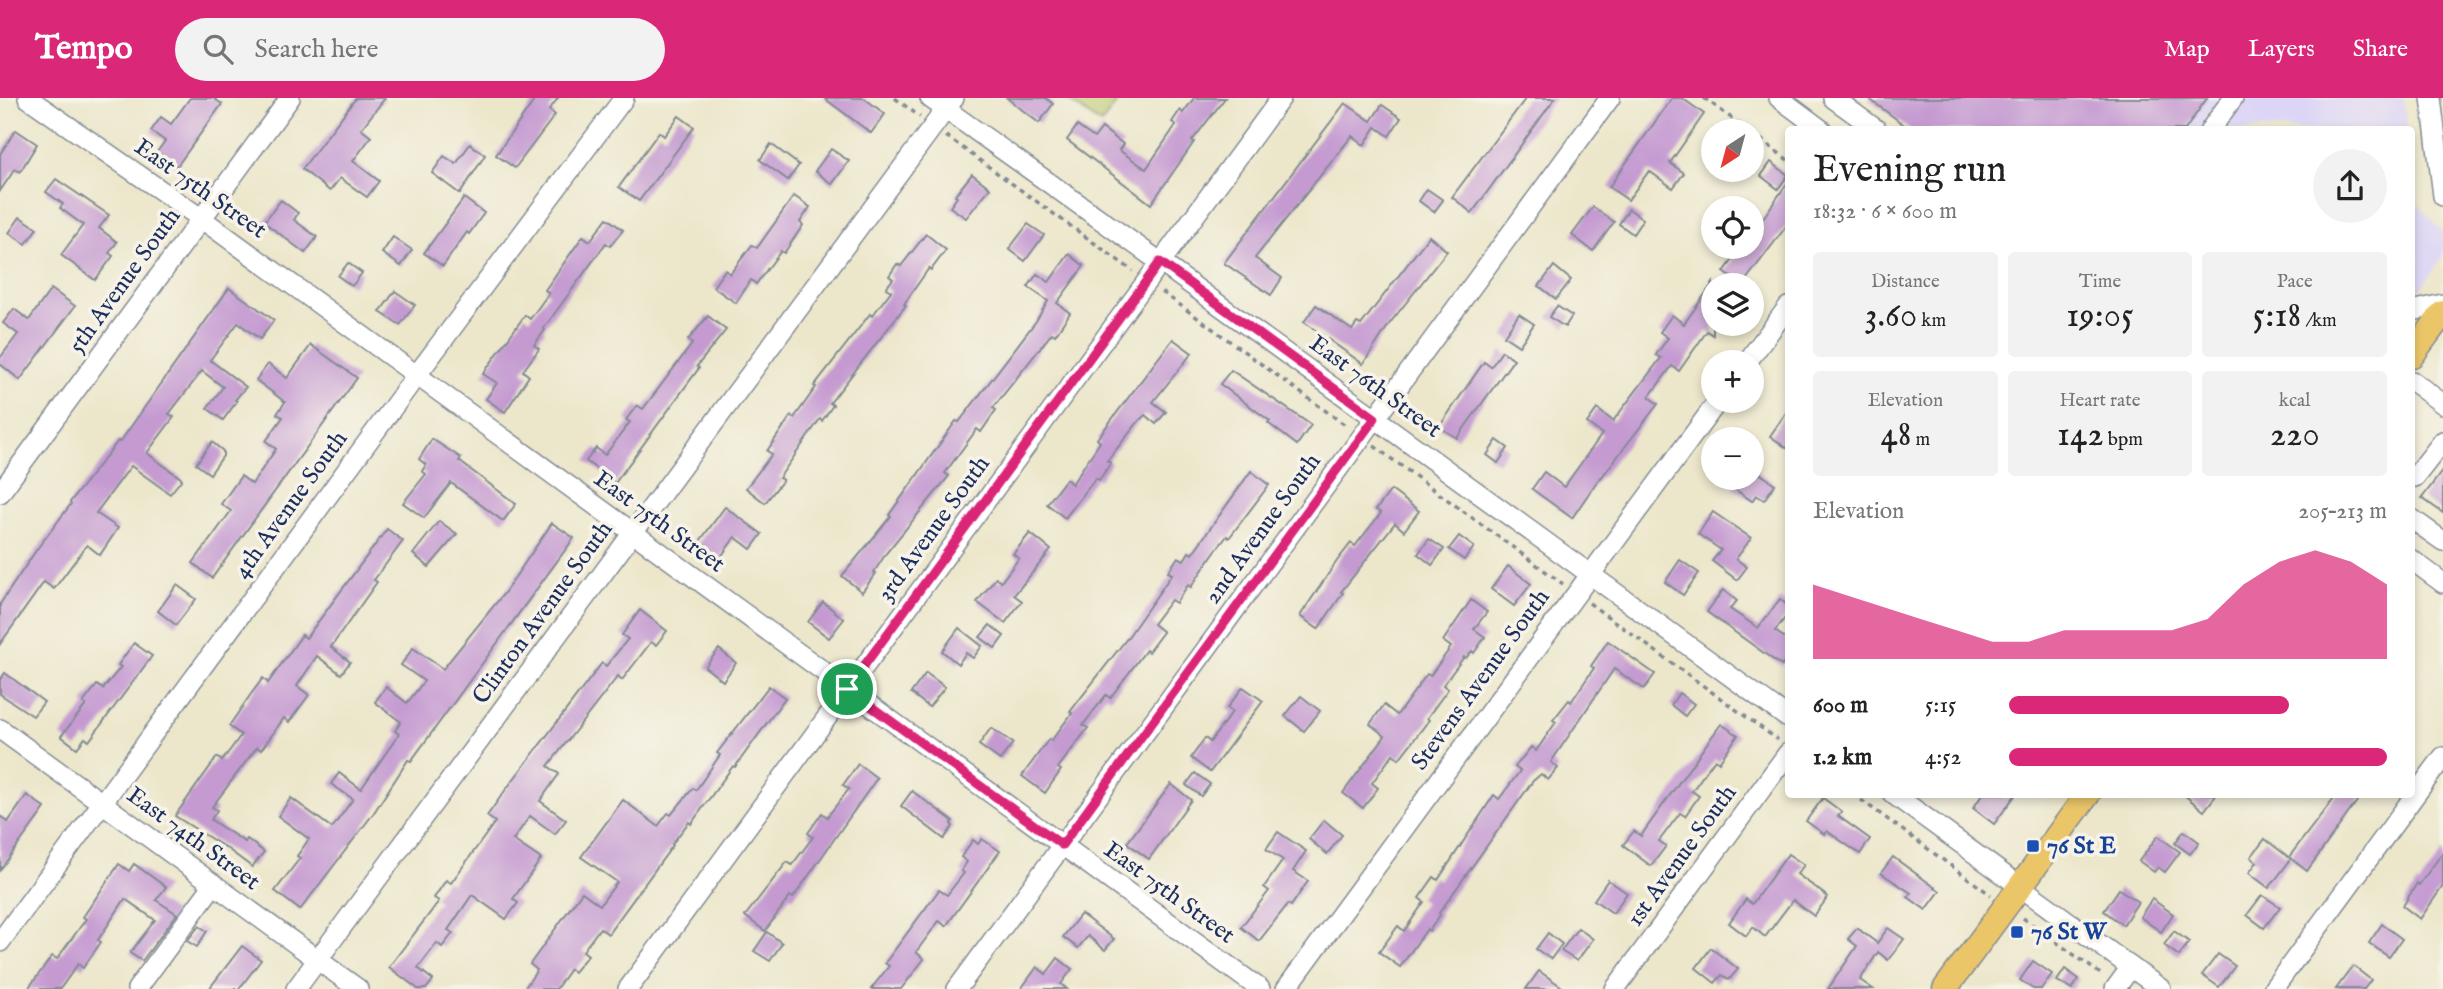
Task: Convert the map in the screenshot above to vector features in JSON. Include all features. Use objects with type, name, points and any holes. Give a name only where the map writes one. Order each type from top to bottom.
[{"type":"main road","points":[[2415,353],[2436,338],[2443,313]]},
{"type":"main road","points":[[1945,989],[2085,798]]},
{"type":"street","name":"East 75th Street","points":[[28,98],[202,219],[1260,989]]},
{"type":"street","name":"5th Avenue South","points":[[0,493],[290,98]]},
{"type":"street","name":"4th Avenue South","points":[[0,942],[624,98]]},
{"type":"street","name":"3rd Avenue South","points":[[628,989],[1281,98]]},
{"type":"street","name":"2nd Avenue South","points":[[957,989],[1609,98]]},
{"type":"street","points":[[1779,98],[1817,126]]},
{"type":"street","points":[[1833,98],[1872,126]]},
{"type":"street","points":[[2213,126],[2233,98]]},
{"type":"street","points":[[2431,98],[2443,196]]},
{"type":"street","name":"East 76th Street","points":[[943,102],[1785,716]]},
{"type":"street","name":"Clinton Avenue South","points":[[296,989],[632,533],[943,102]]},
{"type":"street","points":[[2415,310],[2443,304]]},
{"type":"street","points":[[1756,350],[1785,311]]},
{"type":"street","points":[[2415,384],[2443,404]]},
{"type":"street","name":"Stevens Avenue South","points":[[1286,989],[1709,413]]},
{"type":"street","points":[[2415,478],[2443,441]]},
{"type":"street","points":[[2415,521],[2443,541]]},
{"type":"street","points":[[2415,562],[2443,583]]},
{"type":"street","name":"East 74th Street","points":[[0,729],[358,989]]},
{"type":"street","name":"1st Avenue South","points":[[1615,989],[1785,757]]},
{"type":"street","points":[[2415,795],[2443,757]]},
{"type":"street","points":[[1898,798],[2013,896],[2131,967],[2161,989]]},
{"type":"street","points":[[2273,989],[2413,798]]},
{"type":"street","points":[[137,989],[214,884]]},
{"type":"street","points":[[2116,988],[2131,967]]},
{"type":"path","points":[[895,98],[920,117]]},
{"type":"path","points":[[1704,98],[1733,119]]},
{"type":"path","points":[[1764,142],[1785,158]]},
{"type":"path","points":[[1859,798],[2013,896],[2116,988]]},
{"type":"shaded area","points":[[1868,98],[2403,98],[2407,126],[1907,126]]},
{"type":"shaded area","points":[[2415,201],[2443,232],[2443,257],[2415,297]]},
{"type":"green space","points":[[1065,98],[1120,98],[1101,124]]},
{"type":"building","points":[[190,98],[213,98],[222,104],[177,166],[157,152],[165,141],[151,131],[161,117],[171,124]]},
{"type":"building","points":[[356,98],[385,98],[361,129],[371,137],[353,161],[379,181],[367,197],[340,178],[330,191],[302,169]]},
{"type":"building","points":[[536,98],[558,98],[549,110],[555,115],[515,168],[496,155]]},
{"type":"building","points":[[824,98],[864,98],[885,114],[871,133]]},
{"type":"building","points":[[1007,98],[1046,98],[1053,104],[1039,123]]},
{"type":"building","points":[[1194,98],[1225,98],[1192,141],[1194,142],[1151,204],[1067,140],[1077,126],[1094,138],[1102,128],[1123,144],[1119,150],[1146,169],[1176,125],[1172,122],[1180,110],[1183,113]]},
{"type":"building","points":[[1526,98],[1555,98],[1472,213],[1452,197]]},
{"type":"building","points":[[1672,98],[1682,98],[1704,114],[1670,163],[1684,173],[1673,188],[1649,171],[1628,200],[1609,187]]},
{"type":"building","points":[[1868,98],[2207,98],[2188,126],[1906,126]]},
{"type":"building","points":[[1345,103],[1371,121],[1382,105],[1401,118],[1389,136],[1376,127],[1364,145],[1352,136],[1255,258],[1282,278],[1271,295],[1224,263]]},
{"type":"building","points":[[679,116],[694,127],[639,201],[619,187],[659,132],[664,136]]},
{"type":"building","points":[[16,130],[37,144],[20,172],[15,169],[0,191],[0,154]]},
{"type":"building","points":[[470,144],[485,155],[460,194],[432,173],[444,156],[456,164]]},
{"type":"building","points":[[771,144],[799,165],[788,180],[760,160]]},
{"type":"building","points":[[831,149],[849,161],[832,184],[815,171]]},
{"type":"building","points":[[1771,162],[1785,173],[1785,179],[1778,189],[1764,178],[1764,172]]},
{"type":"building","points":[[972,174],[990,188],[966,218],[950,207],[957,197],[955,195]]},
{"type":"building","points":[[56,179],[109,215],[99,228],[117,242],[109,253],[113,256],[95,280],[61,255],[83,225],[60,208],[63,204],[46,192]]},
{"type":"building","points":[[1785,186],[1785,228],[1764,256],[1764,217]]},
{"type":"building","points":[[1427,189],[1443,200],[1434,212],[1419,201]]},
{"type":"building","points":[[794,196],[810,207],[800,222],[803,225],[784,253],[781,251],[756,284],[751,280],[736,303],[713,287],[725,270],[730,274],[752,245],[757,248]]},
{"type":"building","points":[[464,198],[484,213],[443,266],[424,253]]},
{"type":"building","points":[[281,200],[298,213],[294,220],[317,237],[305,253],[264,222]]},
{"type":"building","points":[[1593,207],[1614,222],[1593,251],[1572,235]]},
{"type":"building","points":[[1629,209],[1643,219],[1633,234],[1619,224]]},
{"type":"building","points":[[20,217],[37,228],[26,244],[9,233]]},
{"type":"building","points":[[607,218],[623,230],[610,246],[606,243],[544,328],[534,345],[539,349],[523,371],[529,376],[505,412],[486,399],[497,383],[483,374],[525,315],[530,319],[549,293],[545,290],[583,236],[590,241]]},
{"type":"building","points":[[1028,224],[1044,235],[1025,261],[1009,249]]},
{"type":"building","points":[[926,234],[946,250],[931,270],[929,268],[904,304],[906,305],[830,403],[833,405],[822,421],[820,419],[779,478],[783,480],[765,503],[746,488],[772,454],[767,451],[791,416],[794,418],[816,387],[814,386],[891,291],[886,288],[893,279],[889,276],[897,264],[901,266]]},
{"type":"building","points":[[1429,236],[1447,251],[1390,323],[1363,364],[1304,322],[1316,305],[1352,330],[1357,323],[1361,325]]},
{"type":"building","points":[[393,237],[412,250],[401,266],[382,253]]},
{"type":"building","points":[[1069,254],[1084,266],[1057,303],[1070,313],[1055,335],[1052,333],[993,408],[996,410],[981,432],[977,429],[945,473],[949,476],[887,552],[862,592],[842,576],[891,516],[889,515],[956,421],[959,422],[1036,321],[1048,301],[1028,287],[1037,274],[1049,282]]},
{"type":"building","points":[[1733,259],[1762,259],[1751,273],[1724,272]]},
{"type":"building","points":[[348,263],[362,273],[352,286],[338,276]]},
{"type":"building","points":[[1554,266],[1571,280],[1556,299],[1539,286]]},
{"type":"building","points":[[229,288],[274,320],[260,339],[238,323],[210,360],[246,387],[235,400],[237,401],[223,420],[207,408],[223,387],[202,371],[169,414],[174,417],[147,453],[182,479],[170,494],[131,466],[96,513],[118,528],[100,555],[87,545],[54,589],[44,582],[0,644],[0,604],[70,502],[118,441],[120,442]]},
{"type":"building","points":[[51,289],[75,306],[20,380],[0,364],[0,358],[18,334],[3,323],[14,309],[29,320]]},
{"type":"building","points":[[395,291],[415,305],[400,325],[380,312]]},
{"type":"building","points":[[1701,300],[1701,336],[1704,336],[1679,371],[1672,366],[1649,397],[1658,404],[1600,477],[1572,518],[1532,489],[1544,472],[1564,487],[1602,434],[1587,423],[1597,409],[1613,421],[1661,358],[1656,355],[1668,338],[1660,332],[1672,315],[1684,324]]},
{"type":"building","points":[[1557,306],[1572,316],[1565,327],[1549,317]]},
{"type":"building","points":[[1519,314],[1534,324],[1519,346],[1504,336]]},
{"type":"building","points":[[708,316],[726,330],[697,366],[699,368],[615,483],[586,461],[596,448],[605,455],[630,422],[626,420],[637,405],[643,409],[692,344],[688,340]]},
{"type":"building","points":[[1173,339],[1192,353],[1153,402],[1166,412],[1156,424],[1145,415],[1139,421],[1107,461],[1111,463],[1099,480],[1096,478],[1065,518],[1047,504],[1066,479],[1072,484],[1100,442],[1097,439]]},
{"type":"building","points":[[311,345],[357,378],[212,578],[193,563],[231,511],[221,504],[241,476],[252,484],[276,449],[266,441],[283,417],[277,414],[285,402],[256,380],[268,364],[287,378]]},
{"type":"building","points":[[1502,351],[1514,359],[1457,438],[1439,427],[1484,362],[1491,367]]},
{"type":"building","points":[[1231,370],[1311,425],[1297,445],[1220,384]]},
{"type":"building","points":[[1785,414],[1785,447],[1770,436]]},
{"type":"building","points":[[432,439],[461,458],[459,461],[516,504],[503,521],[451,483],[424,518],[403,503],[426,474],[422,471],[426,465],[419,459]]},
{"type":"building","points":[[1497,440],[1508,448],[1498,463],[1487,455]]},
{"type":"building","points":[[212,442],[223,451],[223,456],[210,474],[196,464]]},
{"type":"building","points":[[2443,470],[2443,513],[2422,498]]},
{"type":"building","points":[[1251,471],[1269,485],[1229,538],[1227,536],[1213,554],[1191,587],[1188,585],[1176,603],[1171,600],[1153,624],[1163,632],[1110,698],[1106,695],[1083,725],[1088,728],[1058,768],[1061,770],[1045,793],[1022,776],[1128,637],[1172,574],[1168,572],[1178,557],[1184,560],[1189,552],[1192,554]]},
{"type":"building","points":[[1764,476],[1775,484],[1764,500],[1756,495],[1752,501],[1736,490],[1764,490]]},
{"type":"building","points":[[1391,490],[1419,511],[1404,531],[1395,523],[1341,592],[1343,593],[1318,629],[1300,616],[1351,543],[1355,546],[1381,513],[1376,510]]},
{"type":"building","points":[[725,507],[762,534],[751,549],[735,537],[718,561],[697,545]]},
{"type":"building","points":[[1713,512],[1751,538],[1736,559],[1747,567],[1737,580],[1712,561],[1721,550],[1698,534]]},
{"type":"building","points":[[439,521],[457,534],[429,567],[413,554]]},
{"type":"building","points":[[552,523],[574,538],[300,910],[275,891],[300,858],[297,856],[309,839],[278,816],[291,798],[332,828],[353,799],[331,784],[339,773],[361,789],[399,734],[395,731],[401,722],[375,702],[386,687],[407,703],[424,681],[401,665],[413,648],[443,669],[505,592]]},
{"type":"building","points":[[387,529],[403,541],[331,647],[350,662],[341,674],[317,656],[297,686],[309,695],[289,722],[284,718],[261,750],[257,747],[212,807],[217,810],[211,820],[245,842],[247,839],[264,852],[252,867],[175,816],[217,757],[222,761],[241,735],[229,726],[251,694],[263,678],[268,683],[302,635],[306,638]]},
{"type":"building","points":[[1030,533],[1051,550],[1014,595],[1022,601],[1005,623],[977,602],[996,578],[1001,582],[1019,558],[1013,554]]},
{"type":"building","points":[[1459,536],[1474,547],[1464,560],[1449,549]]},
{"type":"building","points":[[1429,539],[1444,549],[1432,565],[1418,554]]},
{"type":"building","points":[[1680,560],[1699,573],[1683,595],[1665,582]]},
{"type":"building","points":[[1508,566],[1531,584],[1514,606],[1491,589]]},
{"type":"building","points":[[177,585],[196,599],[176,625],[158,611]]},
{"type":"building","points":[[1723,590],[1737,601],[1730,609],[1758,628],[1780,599],[1785,603],[1785,618],[1775,631],[1785,638],[1785,661],[1782,666],[1707,612]]},
{"type":"building","points":[[1471,600],[1487,612],[1474,629],[1485,637],[1474,653],[1472,651],[1464,657],[1443,685],[1448,689],[1427,718],[1429,720],[1399,759],[1393,754],[1372,783],[1378,788],[1363,808],[1343,793],[1385,736],[1370,724],[1384,705],[1397,715],[1427,674],[1430,676],[1451,647],[1443,641]]},
{"type":"building","points":[[823,602],[844,619],[829,638],[808,622]]},
{"type":"building","points":[[640,610],[667,631],[656,645],[651,642],[622,680],[618,676],[548,766],[559,774],[540,801],[566,820],[555,834],[530,816],[513,840],[541,859],[513,899],[518,903],[506,919],[472,895],[448,930],[453,933],[442,947],[437,943],[418,968],[433,980],[426,989],[418,989],[389,967],[439,901],[434,898],[446,880],[451,883],[495,822],[487,816],[504,792],[602,663],[606,666],[628,639],[622,635]]},
{"type":"building","points":[[990,625],[1004,636],[995,648],[980,637]]},
{"type":"building","points":[[959,628],[982,646],[973,658],[966,653],[958,664],[942,651]]},
{"type":"building","points":[[1608,641],[1655,674],[1644,689],[1614,669],[1551,762],[1558,768],[1548,780],[1541,774],[1533,781],[1429,931],[1427,929],[1400,967],[1379,952],[1398,926],[1404,931],[1424,902],[1419,898],[1434,877],[1438,880],[1494,795],[1499,799],[1520,771],[1515,767],[1531,747],[1536,751],[1556,722],[1553,720],[1569,700],[1571,702],[1594,668],[1591,666]]},
{"type":"building","points":[[134,643],[152,656],[89,741],[85,738],[77,748],[61,736],[86,705],[83,703],[97,685],[103,689],[121,667],[118,665]]},
{"type":"building","points":[[719,649],[736,663],[723,681],[705,667]]},
{"type":"building","points":[[5,673],[44,702],[33,716],[0,694],[0,680]]},
{"type":"building","points":[[926,673],[945,687],[929,707],[911,693]]},
{"type":"building","points":[[769,686],[785,698],[691,824],[689,822],[672,844],[608,934],[600,928],[583,951],[588,955],[574,972],[570,969],[556,989],[524,989],[537,970],[530,964],[582,892],[600,905],[617,882],[581,857],[623,800],[658,826],[668,813],[671,815],[693,788],[696,790],[720,755],[717,753]]},
{"type":"building","points":[[1243,687],[1263,701],[1210,772],[1191,758],[1205,738],[1210,742],[1232,712],[1227,708]]},
{"type":"building","points":[[1679,693],[1694,704],[1685,716],[1671,705]]},
{"type":"building","points":[[1301,696],[1320,711],[1304,731],[1285,716]]},
{"type":"building","points":[[1721,724],[1738,735],[1719,762],[1715,759],[1692,791],[1699,796],[1685,816],[1680,813],[1659,841],[1666,846],[1651,866],[1623,845],[1634,831],[1641,836]]},
{"type":"building","points":[[991,728],[1013,743],[1000,760],[979,745]]},
{"type":"building","points":[[858,764],[877,778],[793,898],[790,896],[765,931],[745,916],[787,862],[792,865],[813,837],[808,833],[822,813],[827,817],[849,789],[843,785]]},
{"type":"building","points":[[1195,773],[1210,784],[1201,796],[1186,785]]},
{"type":"building","points":[[1171,784],[1191,800],[1149,859],[1127,843]]},
{"type":"building","points":[[912,791],[953,821],[953,826],[944,839],[901,806]]},
{"type":"building","points":[[27,795],[45,808],[0,870],[0,816],[8,822]]},
{"type":"building","points":[[1823,798],[1842,812],[1838,816],[1870,839],[1860,854],[1827,831],[1824,834],[1806,821]]},
{"type":"building","points":[[1980,798],[2013,798],[1994,824],[1973,808]]},
{"type":"building","points":[[2188,798],[2214,798],[2204,811]]},
{"type":"building","points":[[2334,798],[2359,798],[2307,871],[2289,857]]},
{"type":"building","points":[[1324,820],[1342,835],[1327,854],[1309,839]]},
{"type":"building","points":[[2184,831],[2199,842],[2190,854],[2175,843]]},
{"type":"building","points":[[1278,832],[1306,851],[1293,871],[1308,881],[1291,906],[1288,904],[1259,941],[1241,927],[1269,891],[1264,887],[1283,860],[1266,849]]},
{"type":"building","points":[[2158,836],[2180,852],[2165,872],[2158,867],[2154,872],[2139,861]]},
{"type":"building","points":[[982,839],[1000,851],[946,926],[939,921],[916,952],[924,959],[901,989],[871,989],[889,966],[885,963],[939,890],[947,895],[964,873],[961,871],[967,862],[961,857],[973,840],[978,844]]},
{"type":"building","points":[[2265,839],[2291,859],[2269,888],[2249,873],[2257,862],[2251,857]]},
{"type":"building","points":[[2443,852],[2443,886],[2420,919],[2403,906],[2417,883],[2419,885]]},
{"type":"building","points":[[1788,854],[1804,865],[1797,874],[1828,897],[1814,916],[1793,900],[1765,937],[1753,927],[1746,936],[1729,923],[1746,899],[1752,904]]},
{"type":"building","points":[[1893,857],[1940,891],[1926,910],[1908,897],[1911,893],[1881,873]]},
{"type":"building","points":[[119,864],[129,871],[134,864],[166,887],[156,900],[177,914],[142,961],[130,953],[155,920],[125,899],[83,968],[78,964],[60,989],[28,989],[52,956],[57,959],[86,919],[83,917]]},
{"type":"building","points":[[1608,880],[1627,893],[1613,913],[1594,900]]},
{"type":"building","points":[[2119,889],[2138,902],[2123,925],[2104,911]]},
{"type":"building","points":[[2262,895],[2280,907],[2264,928],[2247,915]]},
{"type":"building","points":[[2152,899],[2173,914],[2161,932],[2140,917]]},
{"type":"building","points":[[1081,914],[1114,939],[1105,950],[1088,936],[1078,948],[1063,937]]},
{"type":"building","points":[[2382,924],[2402,939],[2389,957],[2369,943]]},
{"type":"building","points":[[199,926],[207,931],[197,947],[187,941]]},
{"type":"building","points":[[1578,928],[1593,939],[1577,961],[1561,951]]},
{"type":"building","points":[[1857,928],[1877,943],[1888,928],[1904,939],[1888,960],[1878,952],[1860,980],[1873,989],[1828,989],[1857,946],[1848,939]]},
{"type":"building","points":[[2174,931],[2189,942],[2179,956],[2164,945]]},
{"type":"building","points":[[767,932],[782,943],[770,961],[754,951]]},
{"type":"building","points":[[1548,933],[1562,944],[1551,959],[1536,949]]},
{"type":"building","points":[[242,946],[261,960],[239,989],[209,989]]},
{"type":"building","points":[[1711,948],[1738,969],[1729,980],[1722,975],[1715,983],[1696,968]]},
{"type":"building","points":[[2218,954],[2235,966],[2219,987],[2202,975]]},
{"type":"building","points":[[1058,958],[1072,969],[1061,984],[1067,989],[1021,989],[1037,967],[1046,974]]},
{"type":"building","points":[[2033,961],[2052,974],[2041,989],[2033,989],[2020,980]]},
{"type":"building","points":[[2353,966],[2371,980],[2364,989],[2336,989]]},
{"type":"building","points":[[2065,969],[2079,979],[2072,989],[2057,981]]},
{"type":"building","points":[[1539,971],[1565,989],[1526,989]]},
{"type":"place","name":"76 St E","points":[[2033,846]]},
{"type":"place","name":"76 St W","points":[[2017,932]]},
{"type":"route","points":[[1160,262],[1375,418],[1062,845],[847,689],[1160,262]]}]
